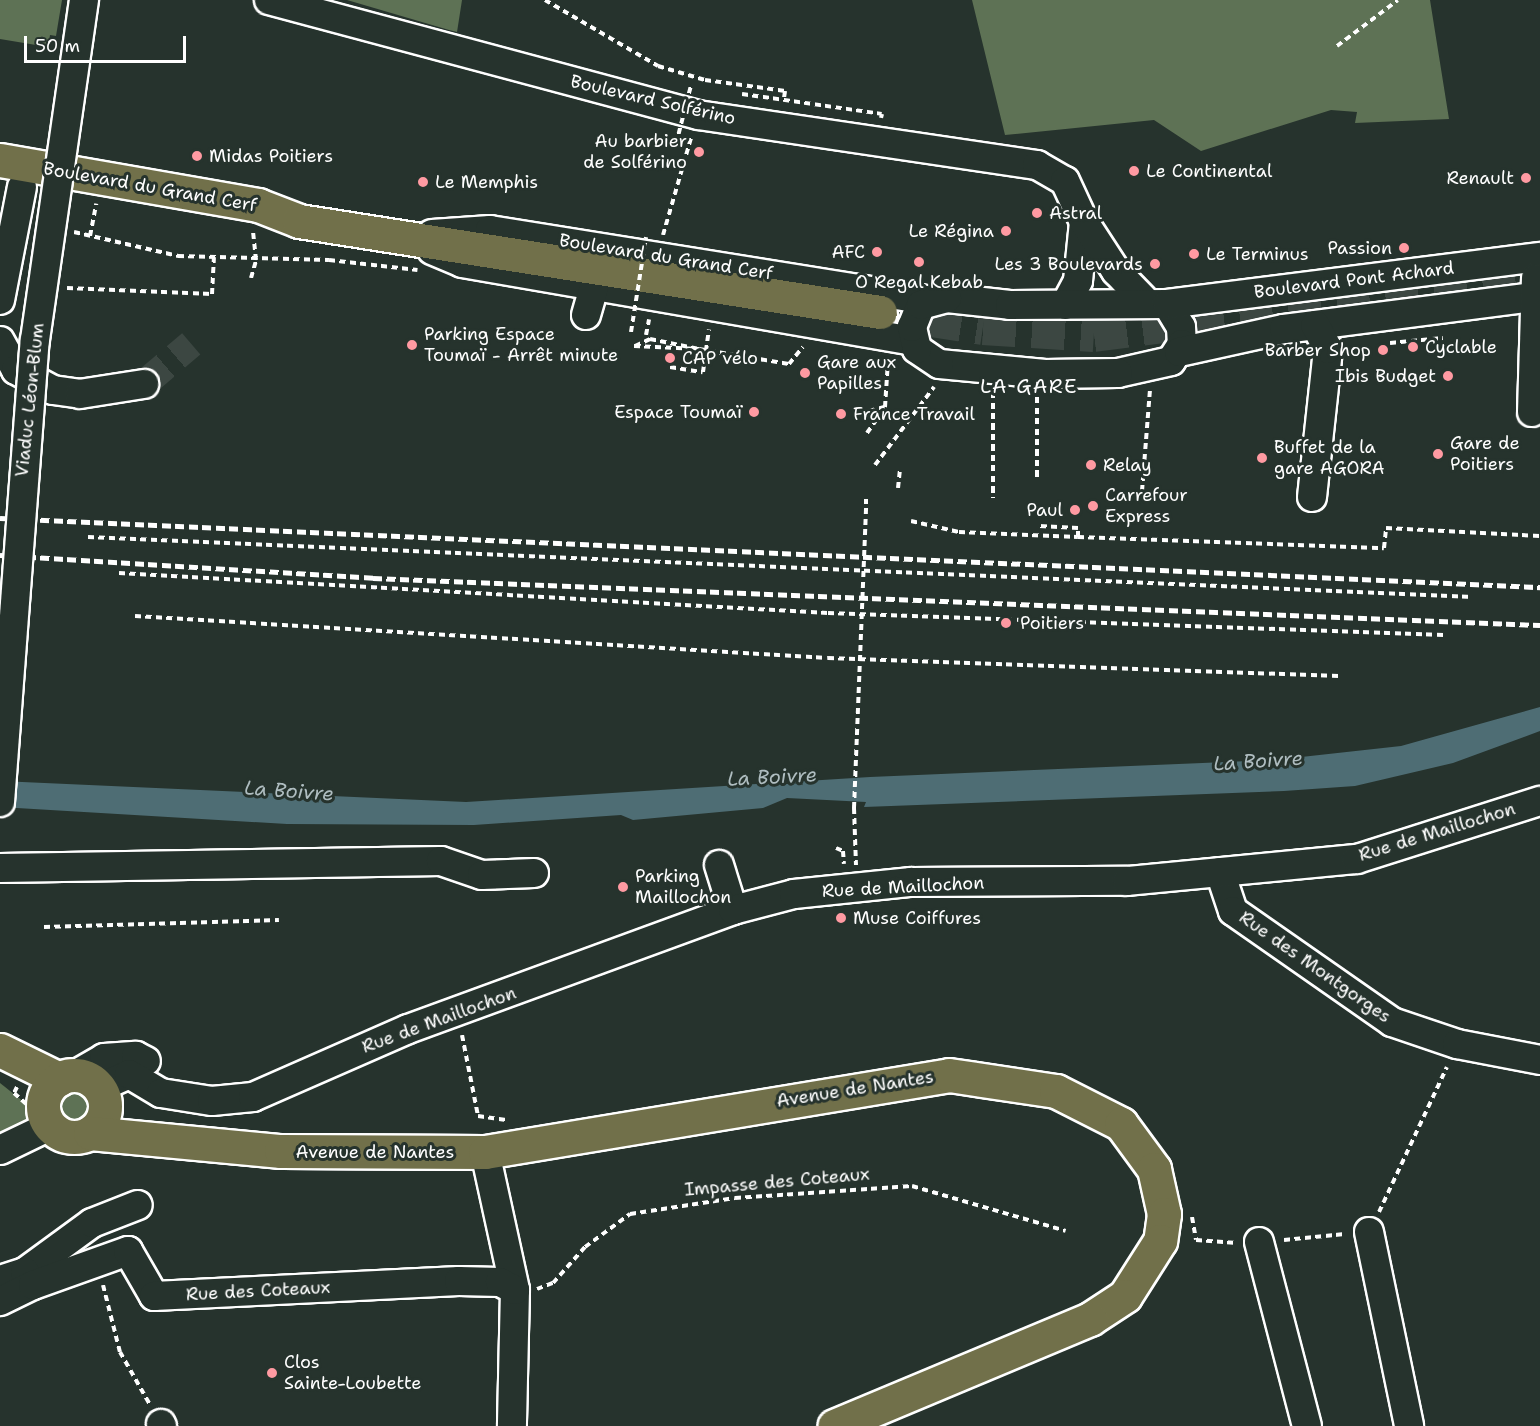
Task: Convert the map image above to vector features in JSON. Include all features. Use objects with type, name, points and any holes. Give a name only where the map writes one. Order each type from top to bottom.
[{"type":"main road","name":"Boulevard du Grand Cerf","points":[[0,160],[258,205],[299,220],[880,312]]},
{"type":"main road","name":"Boulevard du Grand Cerf","points":[[11,185],[261,229],[299,220]]},
{"type":"main road","name":"Avenue de Nantes","points":[[0,1050],[68,1107],[178,1139],[281,1151],[485,1152],[922,1076],[1029,1084],[1090,1104],[1121,1124],[1154,1169],[1164,1214],[1160,1241],[1125,1296],[1090,1319],[834,1426]]},
{"type":"main road","points":[[10,1077],[68,1107]]},
{"type":"street","name":"Viaduc Léon-Blum","points":[[0,802],[35,340],[84,0]]},
{"type":"street","name":"Boulevard Solférino","points":[[269,0],[698,115],[1037,165],[1065,181],[1084,222],[1116,271],[1157,303],[1181,327],[1179,352]]},
{"type":"street","points":[[0,300],[11,185]]},
{"type":"street","points":[[1065,305],[1078,281],[1084,222]]},
{"type":"street","name":"Boulevard du Grand Cerf","points":[[403,237],[490,230],[928,300],[1065,305]]},
{"type":"street","name":"Boulevard du Grand Cerf","points":[[403,237],[462,263],[594,286],[804,338],[901,344]]},
{"type":"street","points":[[1532,412],[1537,383],[1539,296],[1537,257]]},
{"type":"street","name":"Boulevard Pont Achard","points":[[1065,305],[1157,303],[1537,257]]},
{"type":"street","points":[[586,315],[594,286]]},
{"type":"street","points":[[928,300],[916,314],[901,344],[939,364],[1045,374],[1143,370],[1179,352],[1315,325],[1539,296]]},
{"type":"street","points":[[1312,497],[1328,350],[1315,325]]},
{"type":"street","points":[[0,341],[16,370],[53,390],[81,394],[144,384]]},
{"type":"street","name":"Rue de Maillochon","points":[[68,1107],[129,1074],[161,1093],[226,1101],[263,1094],[408,1029],[733,910],[869,885],[1127,881],[1357,859],[1540,801]]},
{"type":"street","points":[[0,868],[441,861],[482,875],[534,873]]},
{"type":"street","points":[[719,865],[733,910]]},
{"type":"street","name":"Rue des Montgorges","points":[[1220,872],[1233,911],[1392,1022],[1457,1044],[1540,1060]]},
{"type":"street","points":[[0,1150],[68,1107]]},
{"type":"street","points":[[485,1152],[515,1290],[512,1426]]},
{"type":"street","points":[[19,1279],[92,1223],[138,1205]]},
{"type":"street","points":[[1369,1232],[1409,1426]]},
{"type":"street","points":[[1259,1242],[1307,1426]]},
{"type":"street","name":"Rue des Coteaux","points":[[0,1301],[19,1279],[87,1268],[128,1251],[154,1296],[474,1280],[515,1290]]},
{"type":"path","points":[[545,0],[650,62],[693,77],[785,91],[784,98],[729,93]]},
{"type":"path","points":[[1337,46],[1398,0]]},
{"type":"path","points":[[676,144],[693,77]]},
{"type":"path","points":[[662,236],[693,134]]},
{"type":"path","points":[[70,232],[178,256],[360,262],[428,272]]},
{"type":"path","points":[[631,332],[646,237]]},
{"type":"path","points":[[77,288],[212,294],[214,257]]},
{"type":"path","points":[[629,313],[659,320]]},
{"type":"path","points":[[646,335],[649,318]]},
{"type":"path","points":[[699,326],[720,330]]},
{"type":"path","points":[[670,367],[703,372],[709,328]]},
{"type":"path","points":[[699,349],[650,339],[634,346],[649,344],[699,349],[789,364],[804,338]]},
{"type":"path","points":[[1385,343],[1443,338]]},
{"type":"path","points":[[867,433],[885,407],[901,344]]},
{"type":"path","points":[[875,465],[938,382]]},
{"type":"path","points":[[993,388],[993,498]]},
{"type":"path","points":[[1142,491],[1150,388]]},
{"type":"path","points":[[1037,390],[1038,477]]},
{"type":"path","points":[[869,411],[885,407]]},
{"type":"path","points":[[898,488],[900,468]]},
{"type":"path","points":[[854,846],[866,501]]},
{"type":"path","points":[[911,521],[959,532],[1384,548],[1386,528],[1540,536]]},
{"type":"path","points":[[1039,526],[1078,528],[1078,537]]},
{"type":"path","points":[[88,537],[883,570]]},
{"type":"path","points":[[830,566],[1473,597]]},
{"type":"path","points":[[119,573],[880,613]]},
{"type":"path","points":[[828,611],[1282,633],[1444,635]]},
{"type":"path","points":[[135,616],[1111,672],[1339,676]]},
{"type":"path","points":[[828,657],[877,659]]},
{"type":"path","points":[[836,848],[843,851],[845,869],[856,867]]},
{"type":"path","points":[[44,927],[279,920]]},
{"type":"path","points":[[461,1030],[478,1116],[502,1119]]},
{"type":"path","points":[[1191,1208],[1196,1240],[1212,1244],[1369,1232],[1457,1044]]},
{"type":"path","points":[[10,1077],[14,1093],[30,1103],[34,1125],[22,1130],[68,1107]]},
{"type":"path","name":"Impasse des Coteaux","points":[[515,1290],[523,1294],[553,1283],[585,1247],[630,1214],[735,1198],[912,1186],[1066,1231]]},
{"type":"path","points":[[87,1268],[103,1284],[120,1352],[162,1425]]},
{"type":"green space","points":[[0,0],[62,0],[56,36],[50,35],[48,47],[0,39]]},
{"type":"green space","points":[[347,0],[462,0],[457,32]]},
{"type":"green space","points":[[972,0],[1430,0],[1449,119],[1355,123],[1357,112],[1331,110],[1201,151],[1154,120],[1005,135]]},
{"type":"green space","points":[[0,1083],[24,1102],[30,1124],[0,1143]]},
{"type":"green space","points":[[73,1092],[84,1097],[89,1108],[84,1119],[73,1124],[62,1119],[57,1108],[62,1097]]},
{"type":"water","name":"La Boivre","points":[[1540,707],[1540,731],[1453,763],[1355,786],[1284,791],[864,807],[866,802],[787,798],[763,808],[633,820],[621,815],[474,825],[287,824],[0,807],[0,781],[466,802],[870,777],[1274,760],[1401,746]]},
{"type":"tunnel","points":[[880,312],[983,328],[1094,335],[1540,278]]},
{"type":"tunnel","points":[[144,384],[191,344]]},
{"type":"railway","points":[[0,518],[1540,587]]},
{"type":"railway","points":[[0,555],[373,578],[1540,625]]},
{"type":"place","name":"Au barbier de Solférino","points":[[699,152]]},
{"type":"place","name":"Midas Poitiers","points":[[197,156]]},
{"type":"place","name":"Le Continental","points":[[1134,171]]},
{"type":"place","name":"Renault","points":[[1526,178]]},
{"type":"place","name":"Le Memphis","points":[[423,182]]},
{"type":"place","name":"Astral","points":[[1037,213]]},
{"type":"place","name":"Le Régina","points":[[1006,231]]},
{"type":"place","name":"Passion","points":[[1404,248]]},
{"type":"place","name":"AFC","points":[[877,252]]},
{"type":"place","name":"Le Terminus","points":[[1194,254]]},
{"type":"place","name":"O Regal Kebab","points":[[919,262]]},
{"type":"place","name":"Les 3 Boulevards","points":[[1155,264]]},
{"type":"place","name":"Parking Espace Toumaï - Arrêt minute","points":[[412,345]]},
{"type":"place","name":"Cyclable","points":[[1413,347]]},
{"type":"place","name":"Barber Shop","points":[[1383,350]]},
{"type":"place","name":"CAP vélo","points":[[670,358]]},
{"type":"place","name":"Gare aux Papilles","points":[[805,373]]},
{"type":"place","name":"Ibis Budget","points":[[1448,376]]},
{"type":"place","name":"Espace Toumaï","points":[[754,412]]},
{"type":"place","name":"France Travail","points":[[841,414]]},
{"type":"place","name":"Gare de Poitiers","points":[[1438,454]]},
{"type":"place","name":"Buffet de la gare AGORA","points":[[1262,458]]},
{"type":"place","name":"Relay","points":[[1091,465]]},
{"type":"place","name":"Carrefour Express","points":[[1093,506]]},
{"type":"place","name":"Paul","points":[[1075,510]]},
{"type":"place","name":"Poitiers","points":[[1006,623]]},
{"type":"place","name":"Parking Maillochon","points":[[623,887]]},
{"type":"place","name":"Muse Coiffures","points":[[841,918]]},
{"type":"place","name":"Clos Sainte-Loubette","points":[[272,1373]]},
{"type":"district","name":"LA GARE","points":[[1029,386]]}]
